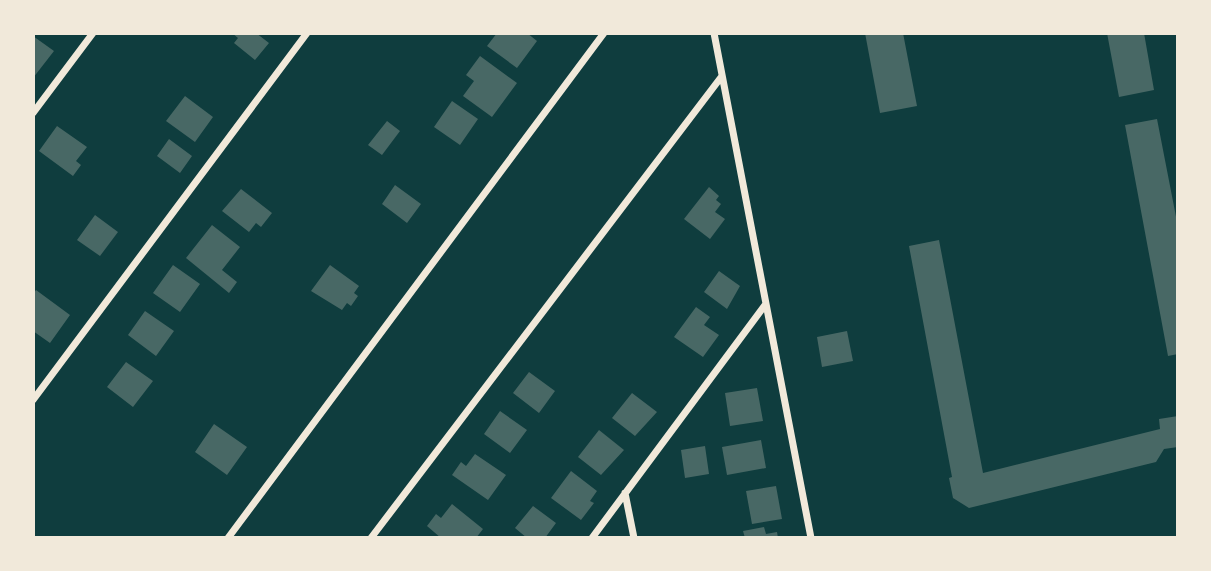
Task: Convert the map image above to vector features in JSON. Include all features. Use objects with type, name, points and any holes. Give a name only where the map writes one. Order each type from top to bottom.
[{"type":"street","points":[[33,113],[93,33]]},
{"type":"street","points":[[33,400],[307,33]]},
{"type":"street","points":[[228,538],[604,33]]},
{"type":"street","points":[[714,33],[811,538]]},
{"type":"street","points":[[371,538],[722,76]]},
{"type":"street","points":[[592,538],[765,305]]},
{"type":"street","points":[[625,493],[634,538]]},
{"type":"building","points":[[232,33],[256,33],[269,43],[255,60],[234,43],[238,38]]},
{"type":"building","points":[[497,33],[527,33],[537,41],[517,68],[487,46]]},
{"type":"building","points":[[865,33],[903,33],[917,106],[880,113]]},
{"type":"building","points":[[1107,33],[1144,33],[1154,90],[1119,97]]},
{"type":"building","points":[[33,36],[54,51],[33,78]]},
{"type":"building","points":[[480,56],[517,83],[492,117],[463,96],[474,81],[466,75]]},
{"type":"building","points":[[185,96],[213,117],[195,142],[166,121]]},
{"type":"building","points":[[452,101],[478,119],[460,145],[434,127]]},
{"type":"building","points":[[1157,119],[1178,227],[1178,354],[1168,356],[1125,125]]},
{"type":"building","points":[[387,121],[400,131],[382,155],[368,145]]},
{"type":"building","points":[[57,126],[87,147],[76,161],[81,165],[73,176],[39,151]]},
{"type":"building","points":[[169,139],[192,156],[180,173],[157,156]]},
{"type":"building","points":[[395,185],[421,204],[407,223],[382,204]]},
{"type":"building","points":[[709,187],[719,196],[716,200],[721,204],[715,212],[725,219],[710,239],[684,219]]},
{"type":"building","points":[[241,189],[272,213],[261,227],[256,223],[249,232],[222,211]]},
{"type":"building","points":[[95,215],[118,232],[100,256],[77,240]]},
{"type":"building","points":[[212,225],[240,247],[222,270],[237,282],[229,293],[186,258]]},
{"type":"building","points":[[939,240],[983,473],[1160,429],[1159,419],[1178,416],[1178,447],[1164,449],[1156,462],[969,508],[953,498],[949,478],[952,477],[909,246]]},
{"type":"building","points":[[173,265],[200,284],[180,312],[153,293]]},
{"type":"building","points":[[330,265],[359,286],[354,293],[358,296],[351,306],[347,303],[342,310],[311,291]]},
{"type":"building","points":[[719,271],[740,286],[727,309],[704,292]]},
{"type":"building","points":[[36,290],[70,315],[50,343],[33,331],[33,294]]},
{"type":"building","points":[[696,307],[710,317],[704,325],[719,335],[703,357],[674,337]]},
{"type":"building","points":[[145,311],[174,331],[156,356],[128,335]]},
{"type":"building","points":[[847,331],[853,361],[822,367],[817,337]]},
{"type":"building","points":[[126,362],[153,381],[133,407],[107,387]]},
{"type":"building","points":[[529,372],[555,391],[539,413],[513,393]]},
{"type":"building","points":[[757,388],[763,421],[730,426],[725,393]]},
{"type":"building","points":[[632,393],[657,412],[635,436],[612,418]]},
{"type":"building","points":[[500,411],[527,430],[510,453],[484,434]]},
{"type":"building","points":[[214,424],[247,447],[227,475],[195,452]]},
{"type":"building","points":[[599,430],[624,450],[601,475],[578,457]]},
{"type":"building","points":[[761,440],[766,468],[727,475],[722,447]]},
{"type":"building","points":[[705,446],[709,474],[685,478],[681,450]]},
{"type":"building","points":[[475,454],[506,475],[488,500],[452,475],[461,462],[466,466]]},
{"type":"building","points":[[571,471],[597,491],[590,501],[594,503],[581,520],[551,498]]},
{"type":"building","points":[[776,486],[782,519],[752,524],[746,491]]},
{"type":"building","points":[[452,504],[483,529],[476,538],[441,538],[427,526],[436,514],[441,518]]},
{"type":"building","points":[[533,506],[556,523],[545,538],[527,538],[515,528]]},
{"type":"building","points":[[764,527],[766,534],[777,532],[778,538],[745,538],[743,531]]}]
